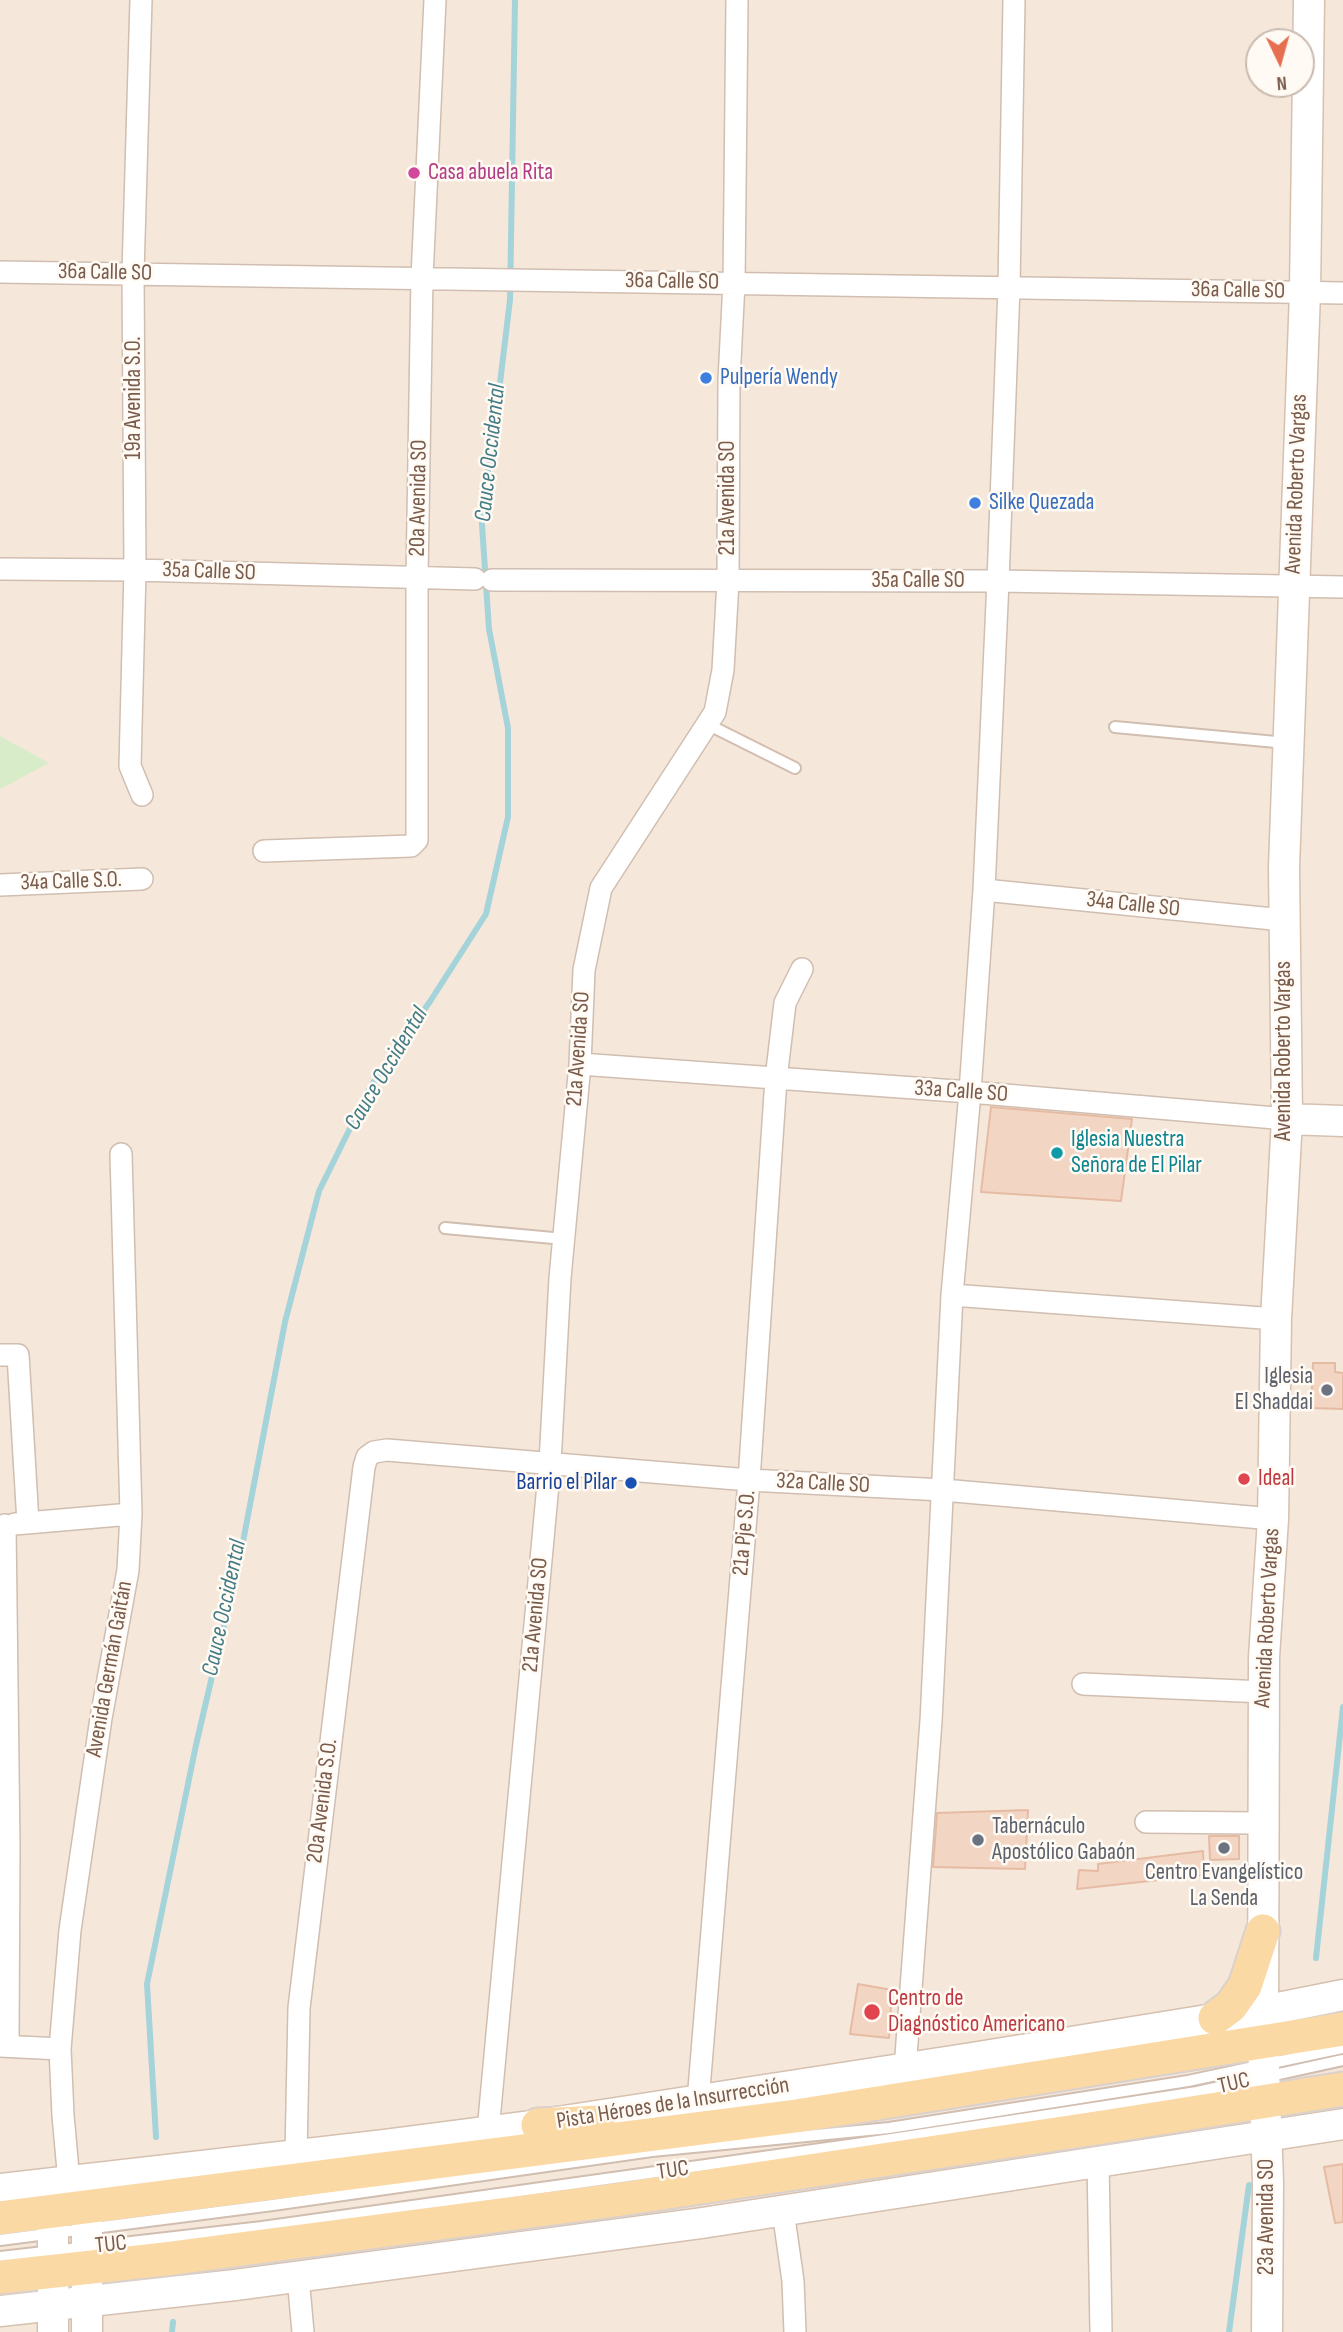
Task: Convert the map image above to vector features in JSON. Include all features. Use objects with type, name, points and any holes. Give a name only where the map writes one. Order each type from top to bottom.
[{"type":"main road","points":[[1215,2018],[1231,2006],[1245,1986],[1263,1931]]},
{"type":"main road","name":"Pista Héroes de la Insurrección","points":[[53,2242],[84,2227],[418,2227],[888,2160],[1264,2059],[1343,2029]]},
{"type":"main road","name":"Pista Héroes de la Insurrección","points":[[0,2277],[53,2242],[84,2227],[883,2102],[1264,2059],[1343,2089]]},
{"type":"main road","points":[[538,2124],[670,2120],[788,2103],[883,2102]]},
{"type":"main road","name":"Pista Héroes de la Insurrección","points":[[0,2218],[53,2242]]},
{"type":"street","name":"19a Avenida S.O.","points":[[141,0],[134,273],[135,570],[130,766],[142,795]]},
{"type":"street","name":"20a Avenida SO","points":[[264,851],[411,846],[417,840],[417,578],[422,277],[435,0]]},
{"type":"street","name":"21a Avenida SO","points":[[488,2131],[550,1463],[560,1278],[579,1064],[584,970],[601,888],[715,712],[723,670],[728,581],[729,380],[734,283],[737,0]]},
{"type":"street","points":[[905,2069],[931,1721],[952,1295],[984,890],[1009,287],[1014,0]]},
{"type":"street","name":"Avenida Roberto Vargas","points":[[1264,2059],[1264,1692],[1273,1519],[1276,1319],[1287,1119],[1283,920],[1305,292],[1309,0]]},
{"type":"street","name":"36a Calle SO","points":[[0,272],[1343,293]]},
{"type":"street","name":"35a Calle SO","points":[[0,569],[483,580],[998,581],[1343,587]]},
{"type":"street","name":"34a Calle S.O.","points":[[0,885],[142,879]]},
{"type":"street","name":"34a Calle SO","points":[[984,890],[1283,920]]},
{"type":"street","name":"21a Pje S.O.","points":[[698,2101],[749,1480],[776,1079],[785,1003],[802,969]]},
{"type":"street","name":"33a Calle SO","points":[[579,1064],[1343,1122]]},
{"type":"street","name":"Avenida Germán Gaitán","points":[[87,2332],[84,2227],[63,2115],[60,2049],[70,1930],[101,1718],[128,1570],[131,1514],[121,1154]]},
{"type":"street","points":[[952,1295],[1276,1319]]},
{"type":"street","points":[[0,1355],[18,1355],[27,1523]]},
{"type":"street","name":"32a Calle SO","points":[[374,1452],[387,1450],[749,1480],[943,1490],[1273,1519]]},
{"type":"street","name":"20a Avenida S.O.","points":[[296,2155],[299,2008],[364,1466],[367,1457],[374,1452]]},
{"type":"street","points":[[60,2049],[4,2046],[2,1525],[131,1514]]},
{"type":"street","points":[[1083,1684],[1264,1692]]},
{"type":"street","points":[[1146,1822],[1255,1824]]},
{"type":"street","name":"Pista Héroes de la Insurrección","points":[[0,2189],[84,2227],[296,2155],[698,2101],[1215,2018],[1264,2059],[1343,1995]]},
{"type":"street","name":"23a Avenida SO","points":[[1264,2059],[1267,2332]]},
{"type":"street","points":[[0,2311],[53,2319],[88,2301],[298,2277],[587,2238],[1266,2138],[1343,2124]]},
{"type":"street","points":[[587,2238],[687,2209],[789,2193],[888,2160]]},
{"type":"street","points":[[1098,2161],[1101,2332]]},
{"type":"street","points":[[783,2210],[793,2281],[795,2332]]},
{"type":"street","points":[[53,2242],[53,2319]]},
{"type":"street","points":[[298,2277],[303,2332]]},
{"type":"lane","points":[[707,724],[795,768]]},
{"type":"lane","points":[[1115,727],[1288,743]]},
{"type":"lane","points":[[445,1228],[564,1239]]},
{"type":"lane","name":"TUC","points":[[84,2227],[273,2205],[652,2151],[889,2128],[1184,2081],[1264,2059],[1343,2048]]},
{"type":"lane","name":"TUC","points":[[84,2227],[262,2227],[758,2159],[1197,2092],[1264,2059],[1343,2060]]},
{"type":"lane","points":[[0,2240],[53,2242]]},
{"type":"lane","points":[[0,2257],[53,2242]]},
{"type":"shaded area","points":[[0,0],[1343,0],[1343,2332],[0,2332]]},
{"type":"green space","points":[[0,736],[49,763],[0,789]]},
{"type":"building","name":"Iglesia Nuestra Señora de El Pilar","points":[[991,1107],[1132,1119],[1121,1201],[981,1192]]},
{"type":"building","name":"Iglesia El Shaddai","points":[[1313,1363],[1335,1363],[1335,1372],[1343,1373],[1343,1409],[1311,1408]]},
{"type":"building","name":"Tabernáculo Apostólico Gabaón","points":[[1028,1810],[1025,1869],[933,1867],[937,1813]]},
{"type":"building","points":[[1209,1836],[1239,1836],[1239,1859],[1210,1860]]},
{"type":"building","points":[[1203,1851],[1204,1875],[1077,1889],[1079,1870],[1098,1871],[1098,1864]]},
{"type":"building","name":"Centro de Diagnóstico Americano","points":[[858,1984],[892,1990],[889,2038],[850,2034]]},
{"type":"building","points":[[1343,2164],[1343,2222],[1335,2223],[1324,2167]]},
{"type":"waterway","name":"Cauce Occidental","points":[[156,2137],[147,1984],[196,1745],[241,1552],[285,1322],[319,1191],[371,1086],[486,914],[508,817],[508,728],[489,629],[481,510],[493,441],[510,300],[515,0]]},
{"type":"waterway","points":[[1316,1958],[1343,1707]]},
{"type":"waterway","points":[[1229,2332],[1249,2185]]},
{"type":"waterway","name":"Cauce Occidental","points":[[172,2332],[173,2322]]},
{"type":"place","name":"Casa abuela Rita","points":[[414,173]]},
{"type":"place","name":"Pulpería Wendy","points":[[706,378]]},
{"type":"place","name":"Silke Quezada","points":[[975,503]]},
{"type":"place","name":"Iglesia Nuestra Señora de El Pilar","points":[[1057,1153]]},
{"type":"place","name":"Iglesia El Shaddai","points":[[1327,1390]]},
{"type":"place","name":"Ideal","points":[[1244,1479]]},
{"type":"place","name":"Barrio el Pilar","points":[[631,1483]]},
{"type":"place","name":"Tabernáculo Apostólico Gabaón","points":[[978,1840]]},
{"type":"place","name":"Centro Evangelístico La Senda","points":[[1224,1848]]},
{"type":"place","name":"Centro de Diagnóstico Americano","points":[[872,2012]]}]
